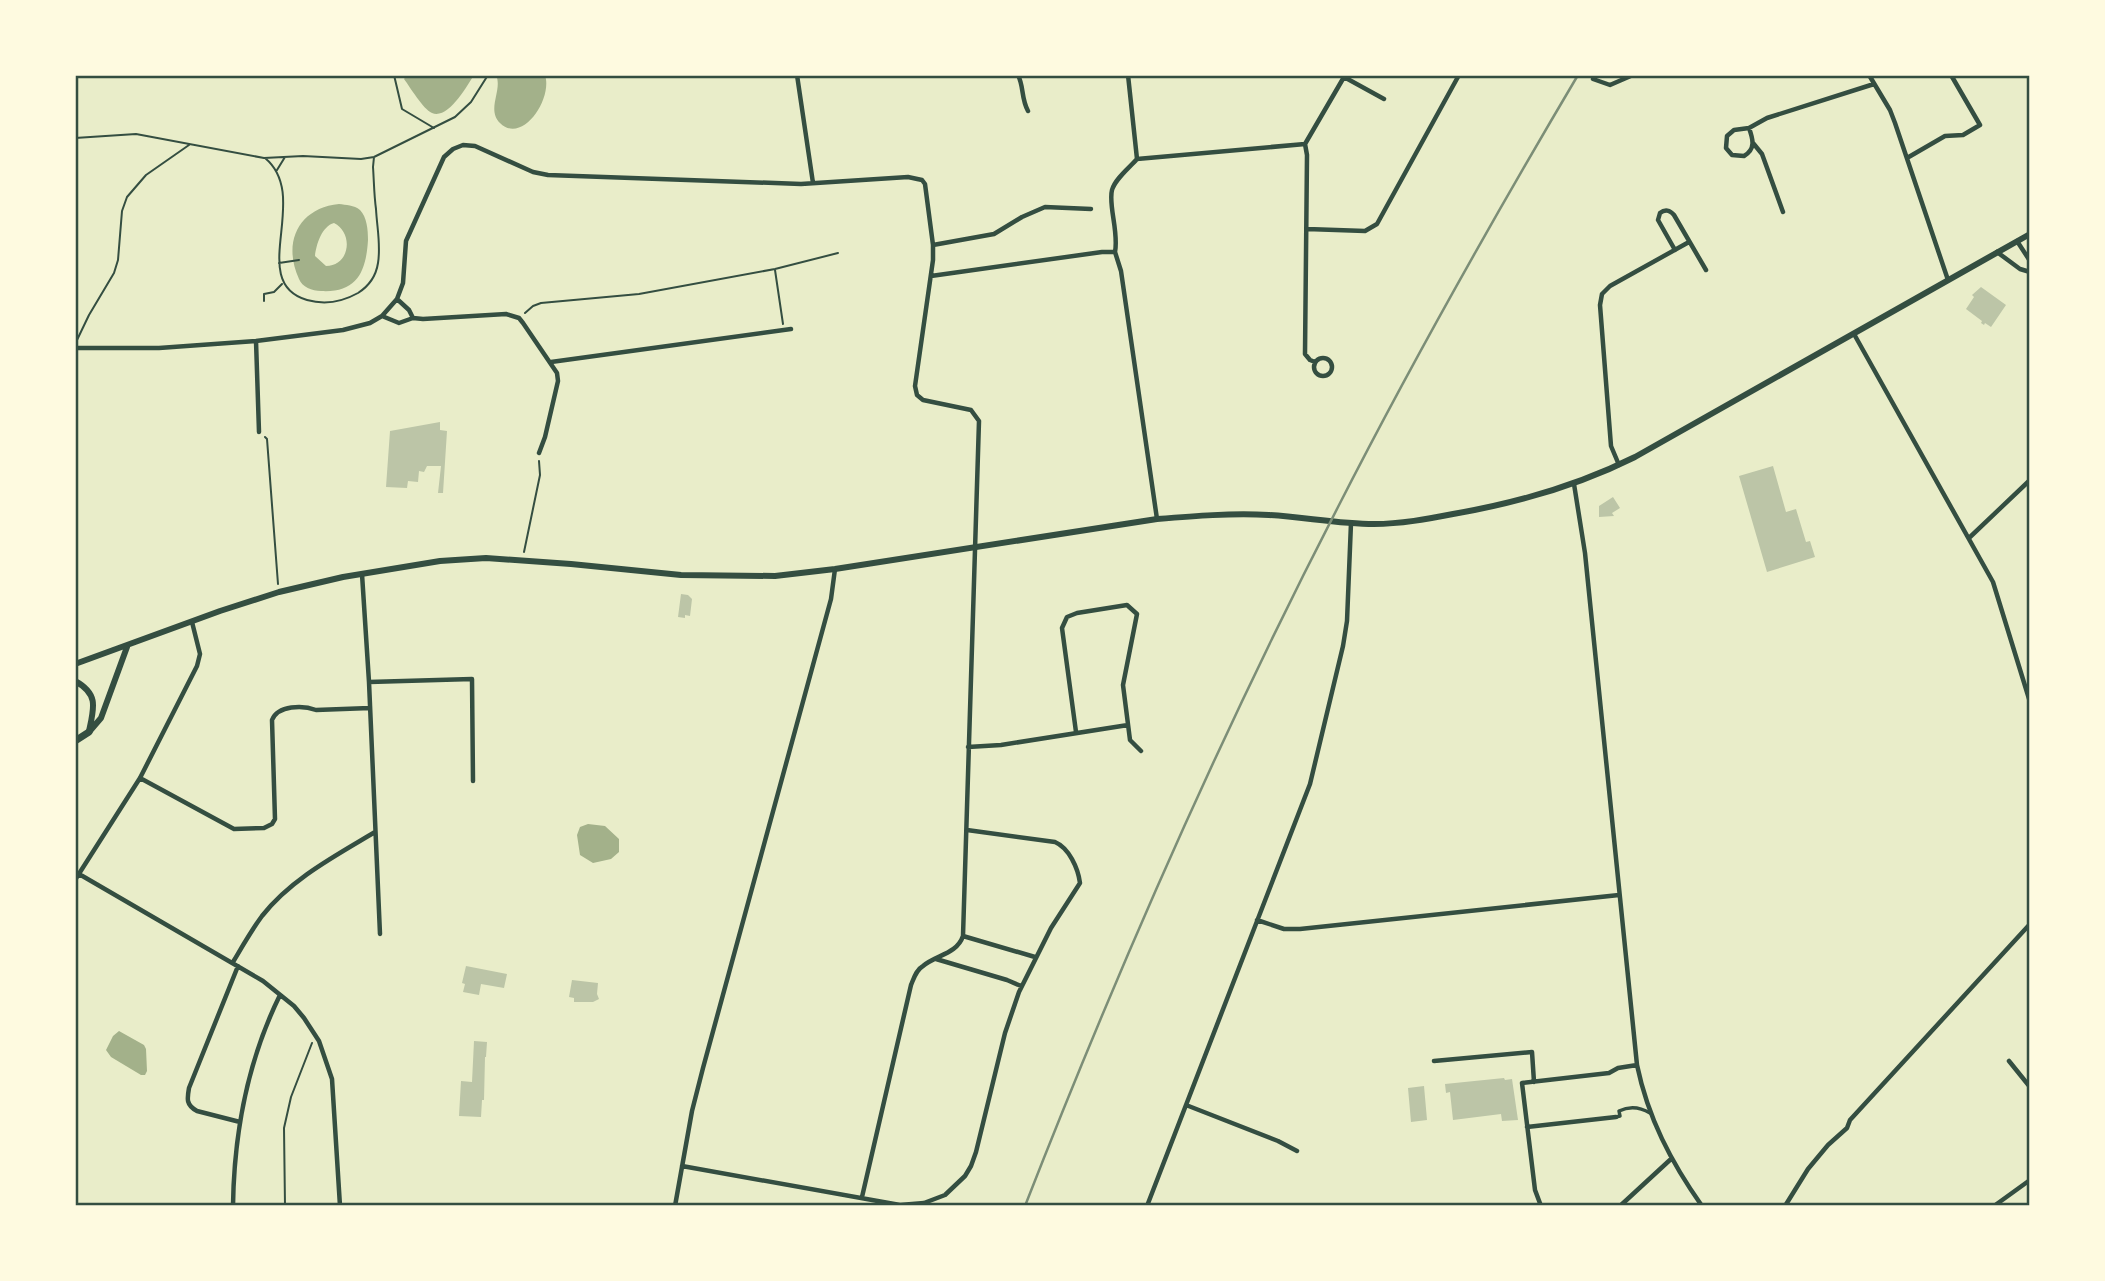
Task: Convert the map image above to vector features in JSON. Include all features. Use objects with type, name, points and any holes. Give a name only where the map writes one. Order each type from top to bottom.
[{"type":"highway","points":[[75,741],[89,732]]},
{"type":"main road","points":[[77,662],[279,592],[362,574],[462,559],[523,559],[681,575],[775,576],[1157,519],[1250,514],[1376,524],[1421,520],[1506,504],[1574,484],[1619,465],[2030,234]]},
{"type":"main road","points":[[89,732],[101,718],[127,646]]},
{"type":"main road","points":[[75,681],[89,692],[95,707],[89,732]]},
{"type":"street","points":[[797,75],[813,183]]},
{"type":"street","points":[[1018,75],[1022,100],[1028,111]]},
{"type":"street","points":[[1128,75],[1137,159]]},
{"type":"street","points":[[1307,229],[1365,231],[1377,224],[1459,75]]},
{"type":"street","points":[[1593,79],[1610,85],[1633,75]]},
{"type":"street","points":[[1869,75],[1890,110],[1948,280]]},
{"type":"street","points":[[1907,158],[1945,136],[1963,135],[1980,125],[1951,75]]},
{"type":"street","points":[[1315,362],[1305,354],[1306,144],[1343,76],[1384,99]]},
{"type":"street","points":[[1753,142],[1748,154],[1740,157],[1731,155],[1725,140],[1730,132],[1749,128],[1767,118],[1874,84]]},
{"type":"street","points":[[1749,128],[1753,142],[1762,154],[1783,212]]},
{"type":"street","points":[[1157,519],[1122,280],[1115,253],[1117,237],[1111,191],[1137,159],[1306,144]]},
{"type":"street","points":[[75,346],[159,348],[256,341],[358,328],[382,316],[397,299],[404,275],[406,241],[444,157],[463,145],[475,146],[548,176],[813,183],[908,177],[922,180],[925,184],[933,246],[915,386],[917,395],[923,400],[971,410],[979,421],[963,936],[960,944],[920,967],[911,985],[862,1197]]},
{"type":"street","points":[[933,246],[994,234],[1045,207],[1091,209]]},
{"type":"street","points":[[1675,250],[1658,220],[1662,211],[1668,210],[1672,213],[1706,270]]},
{"type":"street","points":[[2017,241],[2030,261]]},
{"type":"street","points":[[1619,465],[1611,446],[1600,299],[1610,286],[1689,242]]},
{"type":"street","points":[[931,276],[1102,252],[1115,253]]},
{"type":"street","points":[[1997,253],[2020,269],[2030,272]]},
{"type":"street","points":[[397,299],[413,318]]},
{"type":"street","points":[[382,316],[399,323],[413,318],[506,314],[519,318],[557,373],[558,381],[539,453]]},
{"type":"street","points":[[551,362],[791,329]]},
{"type":"street","points":[[1854,334],[1969,538],[1999,597],[2030,702]]},
{"type":"street","points":[[256,341],[259,432]]},
{"type":"street","points":[[1320,358],[1329,359],[1331,371],[1327,375],[1319,375],[1314,368],[1315,362],[1320,358]]},
{"type":"street","points":[[1969,538],[2030,480]]},
{"type":"street","points":[[1574,484],[1585,552],[1637,1065],[1650,1113],[1671,1159],[1702,1206]]},
{"type":"street","points":[[1147,1206],[1310,784],[1343,646],[1348,614],[1351,523]]},
{"type":"street","points":[[675,1206],[703,1068],[831,599],[835,569]]},
{"type":"street","points":[[362,574],[380,934]]},
{"type":"street","points":[[1076,733],[1062,628],[1067,617],[1077,613],[1127,605],[1137,614],[1123,685],[1130,740],[1141,751]]},
{"type":"street","points":[[75,880],[140,778],[199,659],[192,622]]},
{"type":"street","points":[[369,682],[472,679],[473,781]]},
{"type":"street","points":[[140,778],[234,829],[264,828],[275,819],[274,714],[283,709],[370,708]]},
{"type":"street","points":[[968,747],[1001,746],[1128,725]]},
{"type":"street","points":[[682,1166],[900,1205],[916,1205],[945,1195],[965,1176],[976,1152],[1005,1033],[1021,986],[1051,928],[1080,883],[1067,850],[1055,842],[967,830]]},
{"type":"street","points":[[240,1122],[197,1111],[191,1108],[187,1101],[188,1088],[236,964],[263,915],[279,898],[306,875],[376,832]]},
{"type":"street","points":[[79,874],[268,984],[299,1012],[315,1035],[329,1065],[332,1079],[340,1206]]},
{"type":"street","points":[[1257,920],[1284,929],[1300,929],[1619,895]]},
{"type":"street","points":[[1785,1206],[1808,1169],[1828,1145],[1847,1128],[1850,1120],[2030,924]]},
{"type":"street","points":[[963,936],[1035,957]]},
{"type":"street","points":[[935,958],[1007,979],[1021,986]]},
{"type":"street","points":[[233,1206],[240,1122],[252,1071],[270,1016],[280,995]]},
{"type":"street","points":[[1434,1061],[1532,1052],[1534,1082]]},
{"type":"street","points":[[2009,1061],[2030,1087]]},
{"type":"street","points":[[1541,1206],[1535,1190],[1522,1083],[1609,1073],[1618,1068],[1637,1065]]},
{"type":"street","points":[[1186,1105],[1297,1151]]},
{"type":"street","points":[[1528,1130],[1616,1117],[1620,1116],[1621,1110],[1635,1108],[1650,1113]]},
{"type":"street","points":[[1620,1206],[1671,1159]]},
{"type":"street","points":[[1994,1206],[2030,1180]]},
{"type":"path","points":[[394,75],[402,109],[435,128]]},
{"type":"path","points":[[75,138],[136,134],[264,158],[361,159],[374,157],[435,128],[463,111],[488,75]]},
{"type":"path","points":[[75,346],[114,274],[118,260],[122,211],[127,197],[146,175],[190,145]]},
{"type":"path","points":[[276,171],[286,157]]},
{"type":"path","points":[[264,158],[276,171],[282,191],[284,207],[278,263],[283,283],[300,298],[327,303],[343,300],[366,288],[377,269],[380,253],[374,157]]},
{"type":"path","points":[[519,318],[541,303],[639,294],[775,269],[838,253]]},
{"type":"path","points":[[278,263],[299,260]]},
{"type":"path","points":[[775,269],[783,330]]},
{"type":"path","points":[[264,301],[264,294],[274,292],[283,283]]},
{"type":"path","points":[[259,432],[267,439],[279,592]]},
{"type":"path","points":[[523,559],[540,475],[539,453]]},
{"type":"path","points":[[285,1206],[284,1128],[291,1097],[315,1035]]},
{"type":"shaded area","points":[[407,75],[474,75],[456,101],[438,114],[428,111],[421,103],[404,79]]},
{"type":"shaded area","points":[[496,75],[545,75],[546,85],[540,107],[526,124],[509,128],[496,118]]},
{"type":"shaded area","points":[[339,204],[353,206],[362,213],[367,228],[368,240],[362,271],[351,284],[333,291],[318,291],[302,284],[292,252],[298,229],[304,220],[325,207]],"holes":[[[334,223],[347,241],[344,255],[334,265],[326,266],[315,256],[318,242],[330,225]]]},
{"type":"shaded area","points":[[588,824],[605,826],[619,839],[619,852],[611,859],[593,863],[580,855],[577,835],[580,827]]},
{"type":"shaded area","points":[[119,1031],[144,1045],[147,1071],[145,1075],[111,1057],[106,1050],[113,1036]]},
{"type":"building","points":[[1981,287],[2006,305],[1991,327],[1981,323],[1982,321],[1966,309],[1974,297],[1972,295]]},
{"type":"building","points":[[440,422],[440,430],[447,431],[443,493],[438,493],[441,466],[427,466],[424,472],[419,471],[418,482],[408,481],[407,488],[386,487],[390,431]]},
{"type":"building","points":[[1773,466],[1786,512],[1796,509],[1806,542],[1810,541],[1815,557],[1767,572],[1739,476]]},
{"type":"building","points":[[1613,497],[1620,508],[1612,513],[1614,516],[1599,517],[1599,506]]},
{"type":"building","points":[[681,594],[692,599],[690,616],[685,615],[685,618],[678,617]]},
{"type":"building","points":[[466,966],[507,974],[504,988],[481,984],[479,995],[463,992]]},
{"type":"building","points":[[572,980],[598,983],[599,999],[593,1002],[574,1002],[574,998],[569,997]]},
{"type":"building","points":[[474,1041],[487,1042],[481,1117],[459,1116],[461,1081],[472,1082]]},
{"type":"building","points":[[1512,1079],[1518,1120],[1502,1121],[1501,1114],[1453,1120],[1450,1092],[1446,1093],[1445,1084]]},
{"type":"building","points":[[1424,1086],[1427,1120],[1411,1122],[1408,1088]]},
{"type":"railway","points":[[1025,1206],[1172,852],[1295,592],[1425,343],[1578,75]]}]
